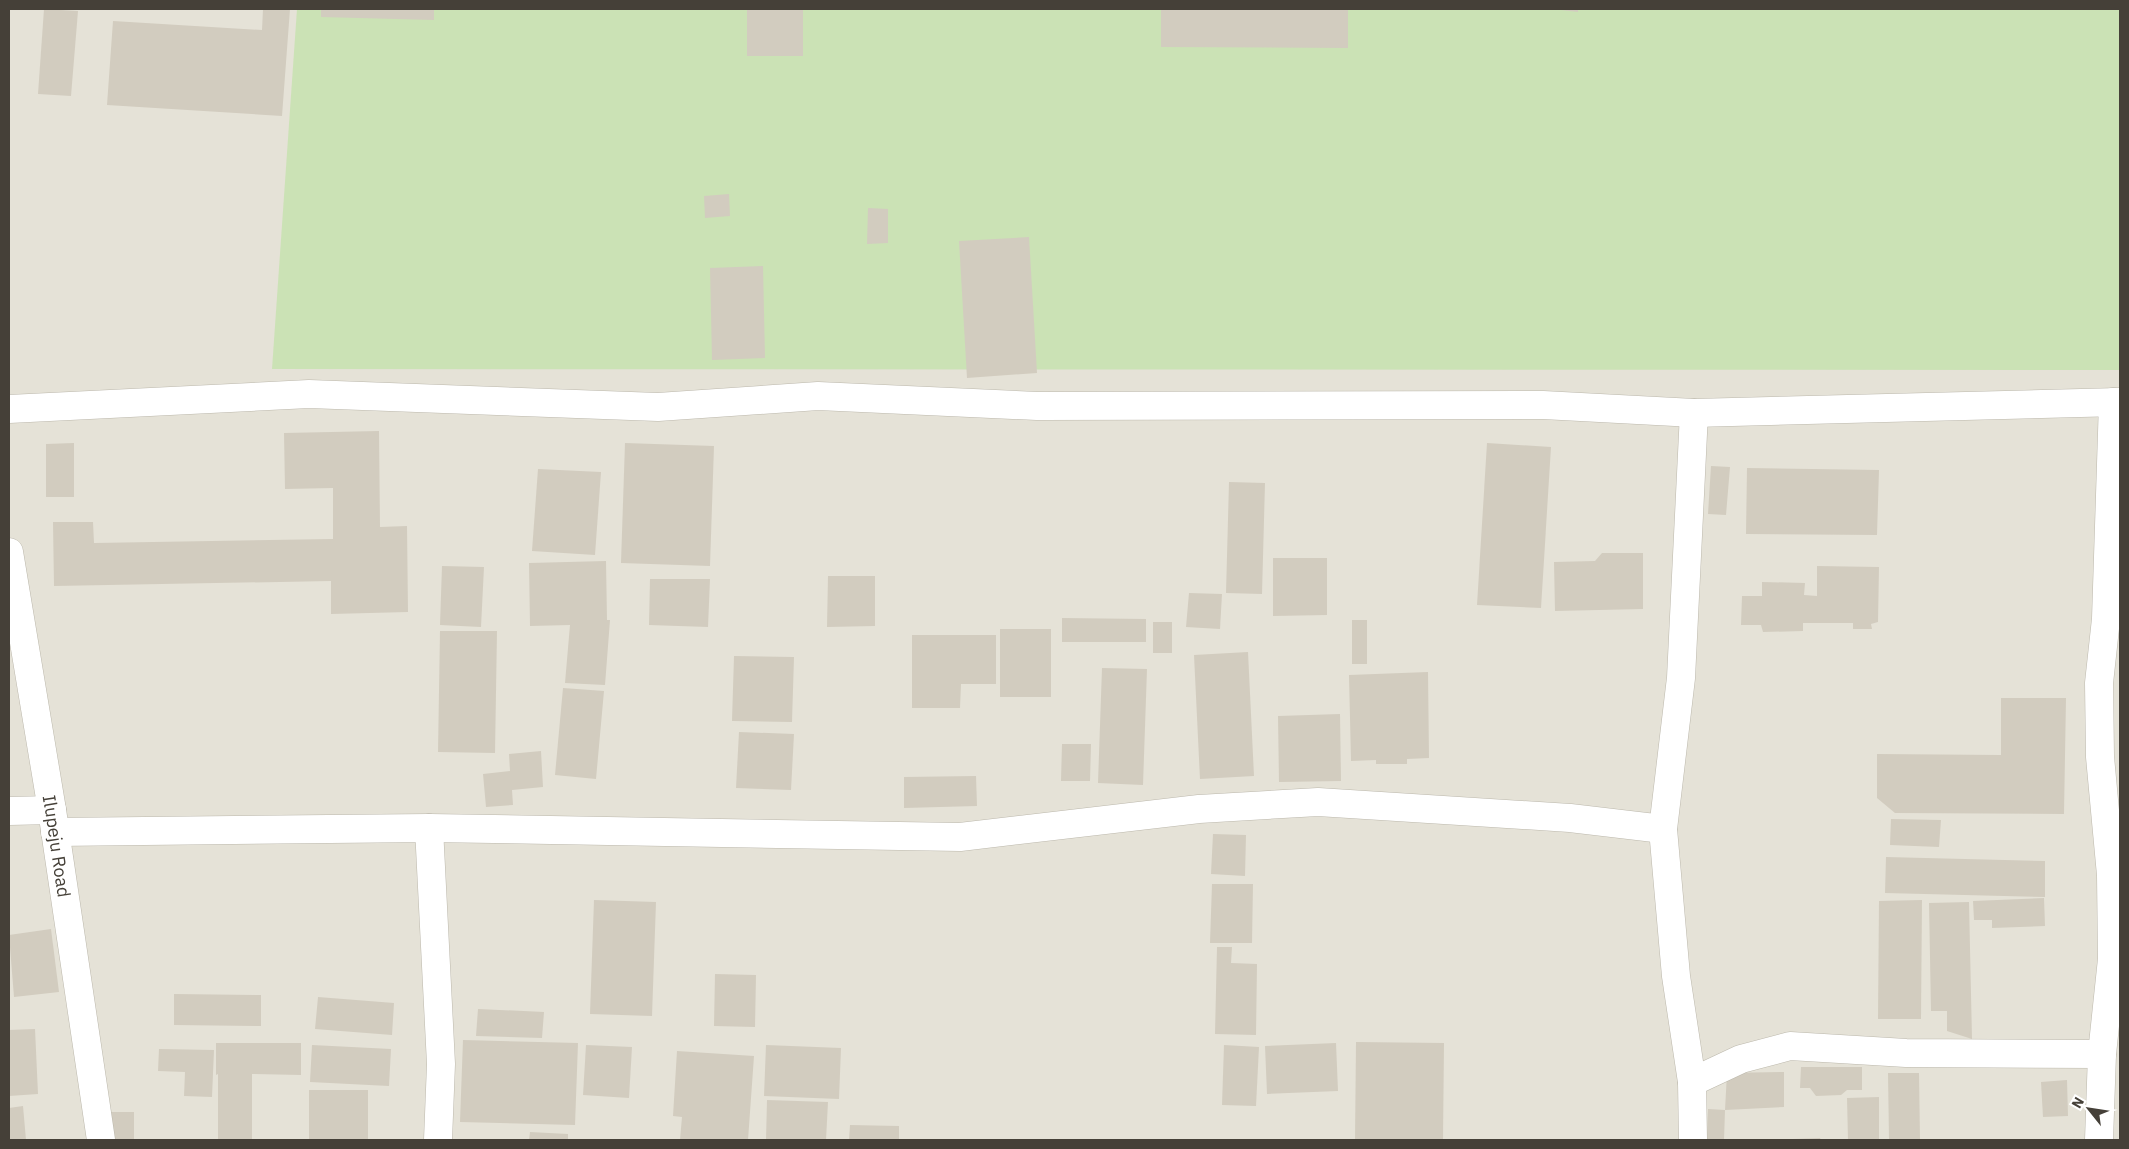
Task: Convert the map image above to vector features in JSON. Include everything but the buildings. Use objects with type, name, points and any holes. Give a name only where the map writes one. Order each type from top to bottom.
[{"type":"street","points":[[9,409],[310,394],[658,407],[818,396],[1036,406],[1543,405],[1694,413],[2116,402],[2106,619],[2099,683],[2100,756],[2111,875],[2112,959],[2102,1054],[2098,1140]]},
{"type":"street","points":[[1693,1140],[1692,1082],[1676,976],[1663,829],[1681,678],[1694,413]]},
{"type":"street","name":"Ilupeju Road","points":[[9,552],[54,821],[101,1140]]},
{"type":"street","points":[[9,811],[54,821],[960,837],[1199,809],[1318,802],[1570,818],[1663,829]]},
{"type":"street","points":[[429,828],[441,1064],[438,1140]]},
{"type":"street","points":[[1692,1082],[1740,1059],[1790,1046],[1906,1053],[2102,1054]]},
{"type":"shaded area","points":[[9,9],[2120,9],[2120,1140],[9,1140]]},
{"type":"green space","points":[[297,9],[2120,9],[2120,370],[272,369]]}]
